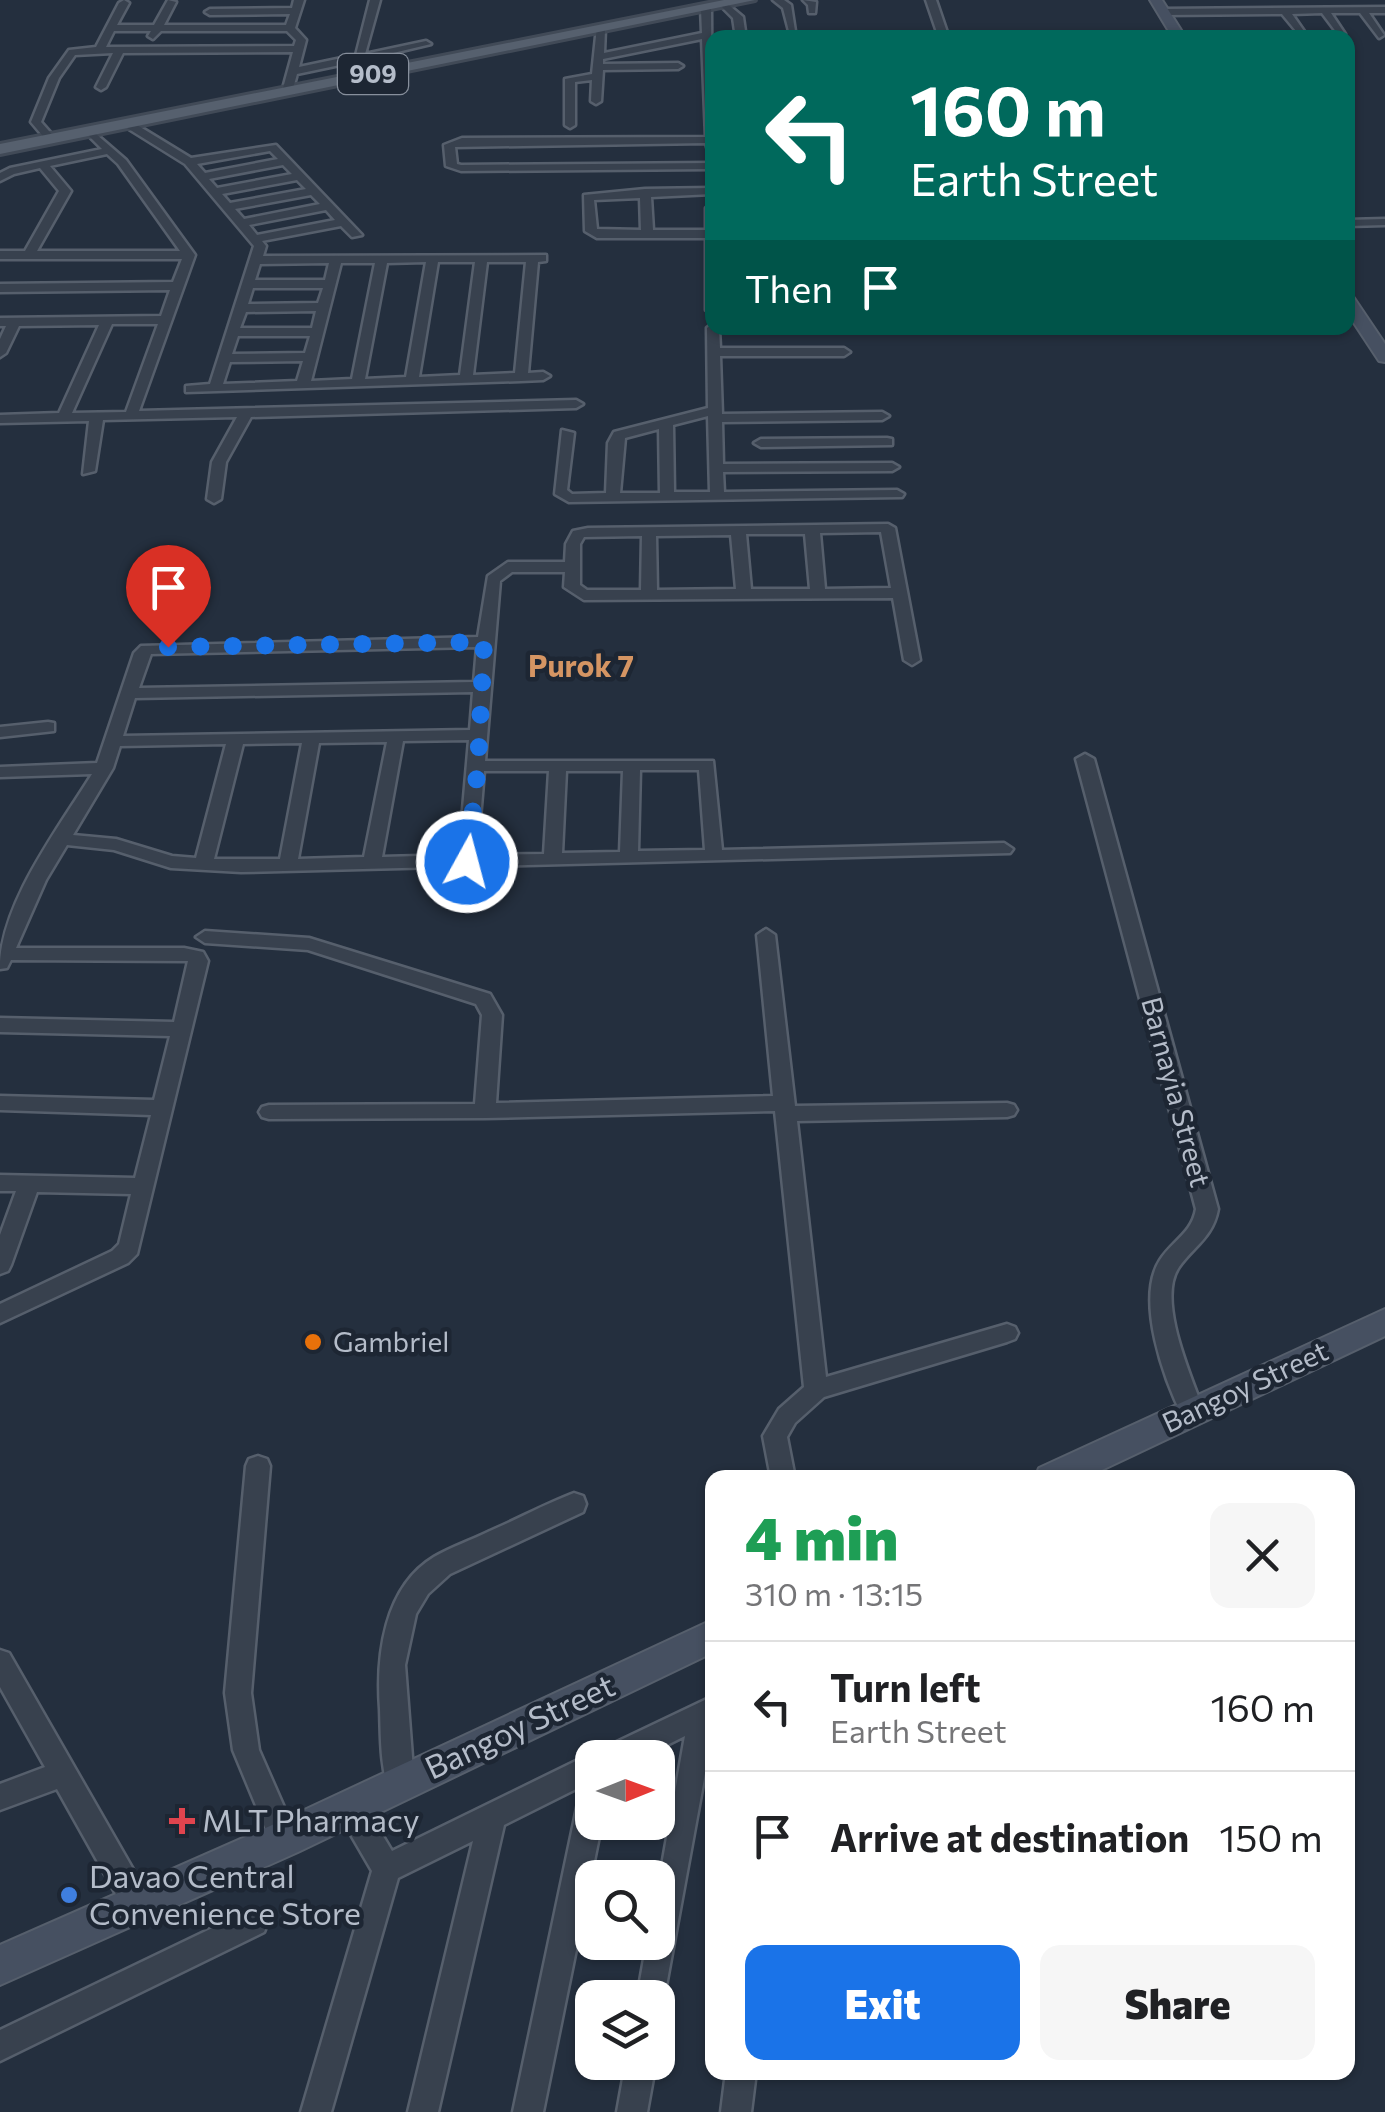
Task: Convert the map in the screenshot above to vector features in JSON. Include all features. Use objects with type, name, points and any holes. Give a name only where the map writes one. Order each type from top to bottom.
[{"type":"main road","name":"909","points":[[0,149],[745,0]]},
{"type":"street","points":[[203,28],[216,0]]},
{"type":"street","points":[[360,57],[375,0]]},
{"type":"street","points":[[778,0],[788,7],[792,29]]},
{"type":"street","points":[[931,0],[941,30]]},
{"type":"street","points":[[154,33],[171,2]]},
{"type":"street","points":[[98,50],[124,3]]},
{"type":"street","points":[[724,4],[738,17],[740,30]]},
{"type":"street","points":[[210,12],[297,6],[290,28]]},
{"type":"street","points":[[1160,6],[1209,12],[1385,10]]},
{"type":"street","points":[[1160,6],[1175,30]]},
{"type":"street","points":[[706,8],[708,30]]},
{"type":"street","points":[[1285,11],[1298,30]]},
{"type":"street","points":[[1325,11],[1337,30]]},
{"type":"street","points":[[1363,11],[1379,34]]},
{"type":"street","points":[[1209,12],[1216,23]]},
{"type":"street","points":[[1249,12],[1256,22]]},
{"type":"street","points":[[112,28],[154,33],[203,28],[290,28],[302,40],[287,92]]},
{"type":"street","points":[[596,101],[600,29]]},
{"type":"street","points":[[570,125],[570,79],[679,40],[705,36]]},
{"type":"street","points":[[600,67],[678,70],[679,40]]},
{"type":"street","points":[[290,72],[426,44]]},
{"type":"street","points":[[51,139],[36,122],[54,78],[72,52],[298,49]]},
{"type":"street","points":[[100,86],[120,50]]},
{"type":"street","points":[[360,57],[379,74]]},
{"type":"street","points":[[128,124],[189,162],[257,239],[261,250],[215,388]]},
{"type":"street","points":[[89,132],[112,150],[190,255]]},
{"type":"street","points":[[705,140],[462,141],[450,145],[448,156],[452,166],[461,168],[705,166]]},
{"type":"street","points":[[189,162],[272,147],[356,235]]},
{"type":"street","points":[[0,178],[10,171],[112,150]]},
{"type":"street","points":[[204,177],[285,161]]},
{"type":"street","points":[[29,255],[64,190],[43,164]]},
{"type":"street","points":[[216,192],[299,176]]},
{"type":"street","points":[[229,207],[314,191]]},
{"type":"street","points":[[705,191],[588,197],[594,233],[705,234]]},
{"type":"street","points":[[644,192],[647,234]]},
{"type":"street","points":[[243,223],[328,206]]},
{"type":"street","points":[[257,239],[344,222]]},
{"type":"street","points":[[1355,223],[1385,222]]},
{"type":"street","points":[[0,255],[190,255]]},
{"type":"street","points":[[130,418],[190,255]]},
{"type":"street","points":[[257,260],[537,258],[522,377]]},
{"type":"street","points":[[412,381],[434,259]]},
{"type":"street","points":[[466,379],[481,259]]},
{"type":"street","points":[[303,385],[336,260]]},
{"type":"street","points":[[358,383],[382,260]]},
{"type":"street","points":[[250,284],[330,284]]},
{"type":"street","points":[[0,288],[179,286]]},
{"type":"street","points":[[242,308],[323,307]]},
{"type":"street","points":[[1355,312],[1385,357]]},
{"type":"street","points":[[63,419],[107,320]]},
{"type":"street","points":[[0,322],[166,320]]},
{"type":"street","points":[[0,353],[16,321]]},
{"type":"street","points":[[234,332],[317,332]]},
{"type":"street","points":[[713,335],[717,496]]},
{"type":"street","points":[[714,352],[844,352]]},
{"type":"street","points":[[226,358],[310,358]]},
{"type":"street","points":[[191,390],[543,376]]},
{"type":"street","points":[[383,409],[384,382]]},
{"type":"street","points":[[566,433],[561,494],[612,498],[898,500],[879,400]]},
{"type":"street","points":[[0,420],[576,404]]},
{"type":"street","points":[[612,498],[616,438],[689,414],[882,416]]},
{"type":"street","points":[[214,499],[219,462],[245,415]]},
{"type":"street","points":[[759,417],[763,468]]},
{"type":"street","points":[[88,471],[96,418]]},
{"type":"street","points":[[666,424],[668,497]]},
{"type":"street","points":[[761,442],[887,442]]},
{"type":"street","points":[[716,468],[892,468]]},
{"type":"street","points":[[688,497],[690,531]]},
{"type":"street","points":[[899,593],[578,594],[572,587],[572,567],[578,534],[888,528],[912,660]]},
{"type":"street","points":[[738,530],[744,594]]},
{"type":"street","points":[[812,530],[818,594]]},
{"type":"street","points":[[649,531],[649,595]]},
{"type":"street","points":[[467,862],[478,766],[484,642],[496,573],[519,566],[572,567]]},
{"type":"street","points":[[0,1314],[120,1257],[135,1233],[160,1108],[198,961],[192,955],[1,957],[37,880],[104,768],[142,653],[168,647],[484,642]]},
{"type":"street","points":[[128,693],[481,686]]},
{"type":"street","points":[[0,732],[48,727]]},
{"type":"street","points":[[112,742],[479,735]]},
{"type":"street","points":[[372,864],[396,736]]},
{"type":"street","points":[[288,866],[312,737]]},
{"type":"street","points":[[203,865],[236,739]]},
{"type":"street","name":"Barnayia Street","points":[[1085,758],[1208,1209],[1196,1240],[1170,1263],[1160,1278],[1160,1300],[1192,1412]]},
{"type":"street","points":[[478,766],[693,763],[710,768],[714,856]]},
{"type":"street","points":[[629,858],[632,764]]},
{"type":"street","points":[[553,859],[558,765]]},
{"type":"street","points":[[0,772],[104,768]]},
{"type":"street","points":[[63,839],[116,845],[171,862],[288,866],[1004,848]]},
{"type":"street","points":[[766,935],[816,1390]]},
{"type":"street","points":[[205,937],[309,944],[483,999],[492,1015],[485,1111]]},
{"type":"street","points":[[0,1025],[180,1029]]},
{"type":"street","points":[[0,1103],[160,1108]]},
{"type":"street","points":[[269,1112],[1007,1110]]},
{"type":"street","points":[[0,1182],[143,1186]]},
{"type":"street","points":[[0,1265],[30,1182]]},
{"type":"street","name":"Bangoy Street","points":[[1068,1470],[1385,1322]]},
{"type":"street","points":[[782,1470],[775,1436],[786,1416],[816,1390],[1007,1332]]},
{"type":"street","points":[[258,1466],[238,1693],[240,1726],[246,1750],[284,1839]]},
{"type":"street","points":[[400,1784],[393,1664],[408,1597],[441,1566],[574,1504]]},
{"type":"street","name":"Bangoy Street","points":[[0,1965],[284,1839],[705,1639]]},
{"type":"street","points":[[1,1665],[136,1902]]},
{"type":"street","points":[[649,1740],[705,1712]]},
{"type":"street","points":[[656,1980],[705,1726]]},
{"type":"street","points":[[0,1797],[64,1773]]},
{"type":"street","points":[[386,1868],[575,1776]]},
{"type":"street","points":[[316,2112],[386,1868],[350,1807]]},
{"type":"street","points":[[423,2112],[492,1819]]},
{"type":"street","points":[[528,2112],[584,1840]]},
{"type":"street","points":[[0,2046],[254,1922]]},
{"type":"street","points":[[632,2112],[637,2080]]},
{"type":"street","points":[[736,2112],[740,2080]]},
{"type":"place","name":"Gambriel","points":[[313,1342]]},
{"type":"place","name":"MLT Pharmacy","points":[[182,1821]]},
{"type":"place","name":"Davao Central Convenience Store","points":[[69,1895]]},
{"type":"district","name":"Purok 7","points":[[581,667]]},
{"type":"route","points":[[168,647],[484,642],[478,766],[467,862]]}]
